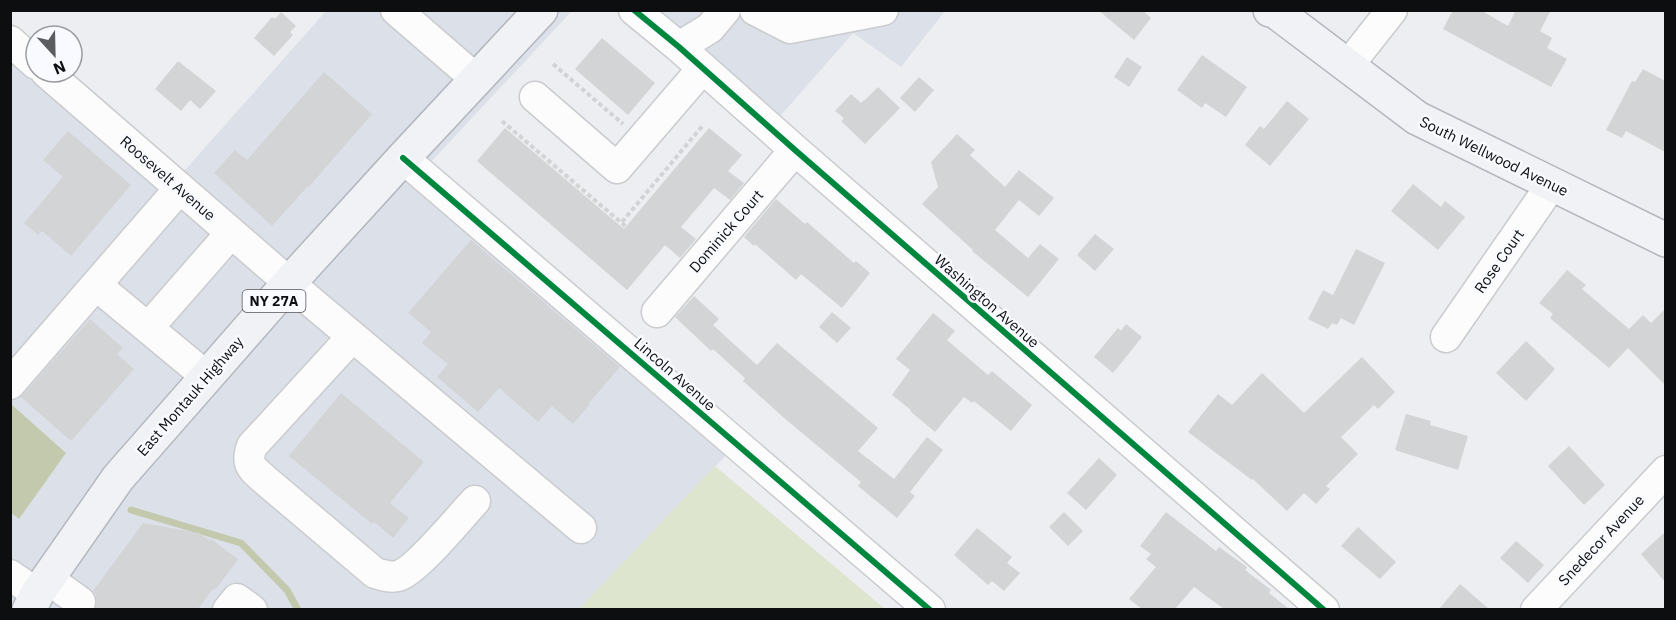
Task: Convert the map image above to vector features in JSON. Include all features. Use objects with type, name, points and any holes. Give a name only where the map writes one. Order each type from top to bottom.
[{"type":"main road","name":"East Montauk Highway","points":[[38,594],[118,478],[290,283],[541,10]]},
{"type":"main road","name":"South Wellwood Avenue","points":[[1270,10],[1275,11],[1417,118],[1665,240]]},
{"type":"street","points":[[396,10],[477,80]]},
{"type":"street","name":"Washington Avenue","points":[[634,10],[1324,609]]},
{"type":"street","points":[[679,47],[710,28],[725,10]]},
{"type":"street","points":[[754,10],[790,28],[883,10]]},
{"type":"street","points":[[1347,67],[1392,10]]},
{"type":"street","points":[[10,41],[24,53]]},
{"type":"street","points":[[535,97],[617,168],[703,68]]},
{"type":"street","name":"Roosevelt Avenue","points":[[60,84],[352,337],[581,528]]},
{"type":"street","name":"Dominick Court","points":[[657,312],[795,150]]},
{"type":"street","name":"Lincoln Avenue","points":[[403,158],[930,609]]},
{"type":"street","name":"Rose Court","points":[[1446,337],[1552,184]]},
{"type":"street","points":[[10,384],[180,188]]},
{"type":"street","points":[[148,328],[231,233]]},
{"type":"street","points":[[96,285],[207,377]]},
{"type":"street","points":[[352,337],[252,446],[248,456],[250,466],[375,573],[388,576],[399,576],[417,564],[475,501]]},
{"type":"street","name":"Snedecor Avenue","points":[[1536,609],[1665,471]]},
{"type":"street","points":[[10,575],[38,594],[80,602]]},
{"type":"street","points":[[228,609],[237,599],[252,609]]},
{"type":"path","points":[[553,64],[625,126]]},
{"type":"path","points":[[502,121],[631,231]]},
{"type":"path","points":[[622,222],[704,124]]},
{"type":"shaded area","points":[[326,11],[572,11],[416,178],[730,451],[579,609],[11,609],[10,513],[19,518],[66,453],[11,404],[11,52],[24,63],[24,84],[48,84],[169,188]]},
{"type":"shaded area","points":[[643,11],[945,11],[901,67],[853,33],[775,122]]},
{"type":"shaded area","points":[[11,404],[66,453],[19,519],[11,513]]},
{"type":"shaded area","points":[[715,466],[885,609],[579,609]]},
{"type":"building","points":[[1098,10],[1142,10],[1151,18],[1134,40]]},
{"type":"building","points":[[1453,10],[1480,10],[1508,26],[1516,10],[1551,10],[1540,31],[1552,38],[1547,48],[1567,59],[1551,87],[1443,29]]},
{"type":"building","points":[[281,12],[296,26],[290,32],[293,35],[274,56],[254,38],[272,17],[275,19]]},
{"type":"building","points":[[602,38],[655,83],[628,115],[575,69]]},
{"type":"building","points":[[1202,55],[1247,87],[1226,117],[1205,103],[1202,108],[1177,90]]},
{"type":"building","points":[[1127,57],[1142,67],[1129,87],[1114,77]]},
{"type":"building","points":[[178,61],[216,91],[200,109],[190,100],[181,111],[155,89]]},
{"type":"building","points":[[1643,69],[1665,81],[1665,152],[1626,131],[1622,138],[1606,130],[1632,81],[1635,82]]},
{"type":"building","points":[[324,72],[372,114],[272,226],[214,173],[235,150],[247,160]]},
{"type":"building","points":[[919,77],[934,90],[915,112],[900,98]]},
{"type":"building","points":[[878,87],[900,108],[865,144],[841,121],[844,118],[835,111],[851,94],[861,103]]},
{"type":"building","points":[[1287,101],[1309,119],[1270,166],[1245,145],[1260,126],[1264,129]]},
{"type":"building","points":[[505,128],[624,229],[709,128],[742,155],[728,171],[744,183],[730,200],[714,188],[681,227],[696,239],[680,258],[665,245],[627,290],[477,161]]},
{"type":"building","points":[[68,131],[131,185],[71,256],[42,231],[38,235],[24,223],[63,177],[43,160]]},
{"type":"building","points":[[957,134],[975,150],[970,155],[1005,187],[1019,170],[1054,198],[1039,216],[1019,200],[995,230],[1028,258],[1040,244],[1059,259],[1028,297],[972,251],[922,204],[938,187],[931,162]]},
{"type":"building","points":[[1413,184],[1441,207],[1445,201],[1465,217],[1438,250],[1391,211]]},
{"type":"building","points":[[776,199],[805,224],[807,222],[854,263],[856,261],[870,273],[842,308],[801,274],[796,280],[744,237]]},
{"type":"building","points":[[1095,234],[1114,249],[1095,271],[1077,255]]},
{"type":"building","points":[[471,240],[620,367],[573,424],[552,406],[538,422],[499,388],[478,412],[437,377],[448,364],[422,343],[431,332],[408,313]]},
{"type":"building","points":[[1356,249],[1385,263],[1354,325],[1341,318],[1337,325],[1332,323],[1328,329],[1308,319],[1323,290],[1333,295]]},
{"type":"building","points":[[1567,270],[1586,285],[1582,289],[1629,329],[1643,315],[1651,323],[1665,309],[1665,385],[1628,348],[1609,368],[1550,318],[1553,314],[1539,303]]},
{"type":"building","points":[[694,296],[719,319],[713,325],[757,365],[777,343],[878,428],[858,451],[894,479],[927,437],[943,450],[910,492],[915,496],[897,518],[858,486],[861,482],[783,417],[743,381],[745,378],[713,349],[711,351],[675,317]]},
{"type":"building","points":[[832,312],[851,328],[837,343],[819,327]]},
{"type":"building","points":[[933,313],[955,331],[947,340],[988,375],[992,371],[1032,405],[1011,431],[974,401],[972,403],[964,397],[935,432],[892,395],[910,370],[896,359]]},
{"type":"building","points":[[90,319],[123,348],[117,354],[134,369],[71,441],[21,397]]},
{"type":"building","points":[[1126,324],[1142,337],[1113,373],[1094,357],[1118,328],[1121,331]]},
{"type":"building","points":[[1526,341],[1555,369],[1526,401],[1496,373]]},
{"type":"building","points":[[1362,357],[1395,392],[1378,409],[1374,405],[1341,437],[1358,454],[1326,486],[1330,489],[1316,504],[1304,493],[1287,511],[1253,479],[1188,432],[1218,394],[1232,405],[1262,373],[1304,413]]},
{"type":"building","points":[[341,393],[424,462],[390,503],[409,518],[393,538],[374,522],[372,524],[289,456]]},
{"type":"building","points":[[1406,414],[1431,421],[1430,425],[1468,436],[1458,470],[1395,450]]},
{"type":"building","points":[[1569,446],[1605,485],[1584,505],[1548,466]]},
{"type":"building","points":[[1099,458],[1117,475],[1086,510],[1067,493]]},
{"type":"building","points":[[1064,512],[1083,531],[1068,546],[1049,527]]},
{"type":"building","points":[[1166,512],[1216,551],[1219,547],[1247,567],[1245,570],[1271,590],[1269,593],[1289,609],[1224,609],[1194,587],[1175,609],[1142,609],[1129,599],[1156,567],[1146,559],[1151,554],[1140,546]]},
{"type":"building","points":[[143,523],[199,533],[238,559],[198,609],[95,609],[97,603],[93,591]]},
{"type":"building","points":[[1358,527],[1396,562],[1380,579],[1341,546]]},
{"type":"building","points":[[977,528],[1012,557],[1007,563],[1020,573],[1004,591],[992,581],[988,585],[954,555]]},
{"type":"building","points":[[1665,532],[1665,582],[1641,554]]},
{"type":"building","points":[[1516,541],[1544,565],[1528,583],[1500,558]]},
{"type":"building","points":[[1460,584],[1489,609],[1439,609]]},
{"type":"waterway","points":[[131,510],[241,543],[287,590],[298,610]]},
{"type":"cycle path","points":[[634,10],[1324,610]]},
{"type":"cycle path","points":[[403,158],[930,610]]}]
